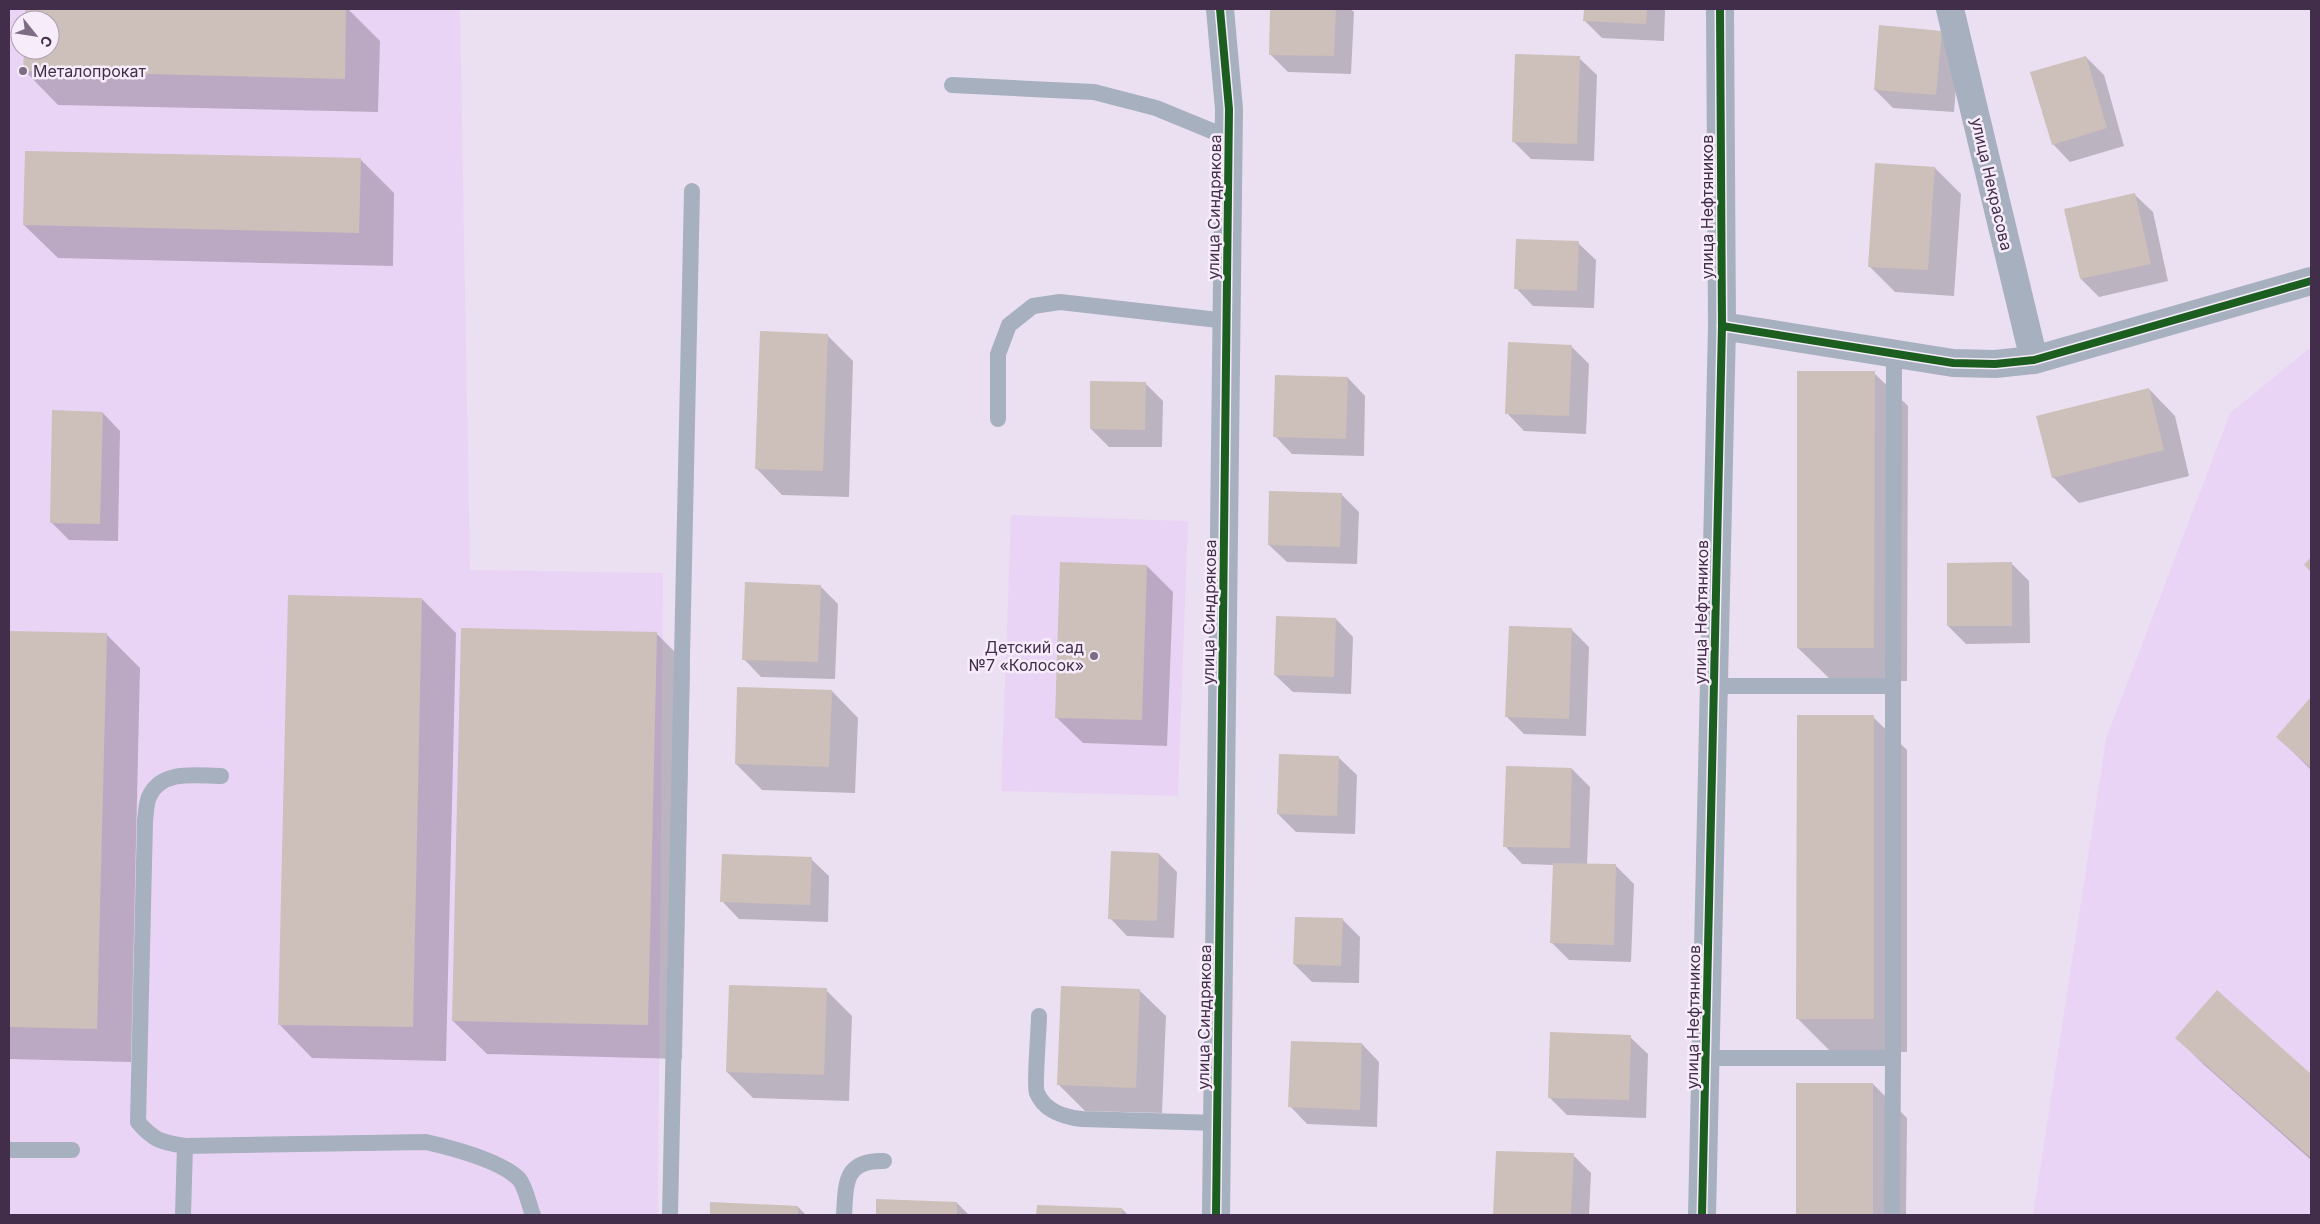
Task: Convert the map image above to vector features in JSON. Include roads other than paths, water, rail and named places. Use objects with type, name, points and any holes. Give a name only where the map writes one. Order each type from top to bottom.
[{"type":"street","name":"улица Синдрякова","points":[[1216,1215],[1229,138],[1229,109],[1220,9]]},
{"type":"street","name":"улица Нефтяников","points":[[1702,1215],[1722,326],[1720,9]]},
{"type":"street","name":"улица Некрасова","points":[[1950,9],[2034,360]]},
{"type":"street","points":[[1722,326],[1894,355],[1953,363],[1995,364],[2034,360],[2311,281]]},
{"type":"lane","points":[[952,85],[1094,92],[1156,108],[1229,138]]},
{"type":"lane","points":[[670,1215],[692,191]]},
{"type":"lane","points":[[998,419],[998,354],[1009,326],[1033,306],[1060,302],[1226,321]]},
{"type":"lane","points":[[1892,1215],[1894,355]]},
{"type":"lane","points":[[1713,686],[1893,686]]},
{"type":"lane","points":[[221,776],[175,776],[161,782],[149,795],[145,822],[138,1122],[148,1134],[161,1142],[185,1146],[426,1142],[458,1149],[491,1162],[520,1180],[533,1215]]},
{"type":"lane","points":[[1039,1016],[1036,1092],[1047,1106],[1064,1117],[1217,1123]]},
{"type":"lane","points":[[1706,1058],[1893,1058]]},
{"type":"lane","points":[[183,1215],[185,1146]]},
{"type":"lane","points":[[9,1150],[72,1150]]},
{"type":"lane","points":[[844,1215],[845,1189],[849,1175],[866,1161],[884,1161]]},
{"type":"place","name":"Металопрокат","points":[[23,71]]},
{"type":"place","name":"Детский сад №7 «Колосок»","points":[[1094,656]]}]
